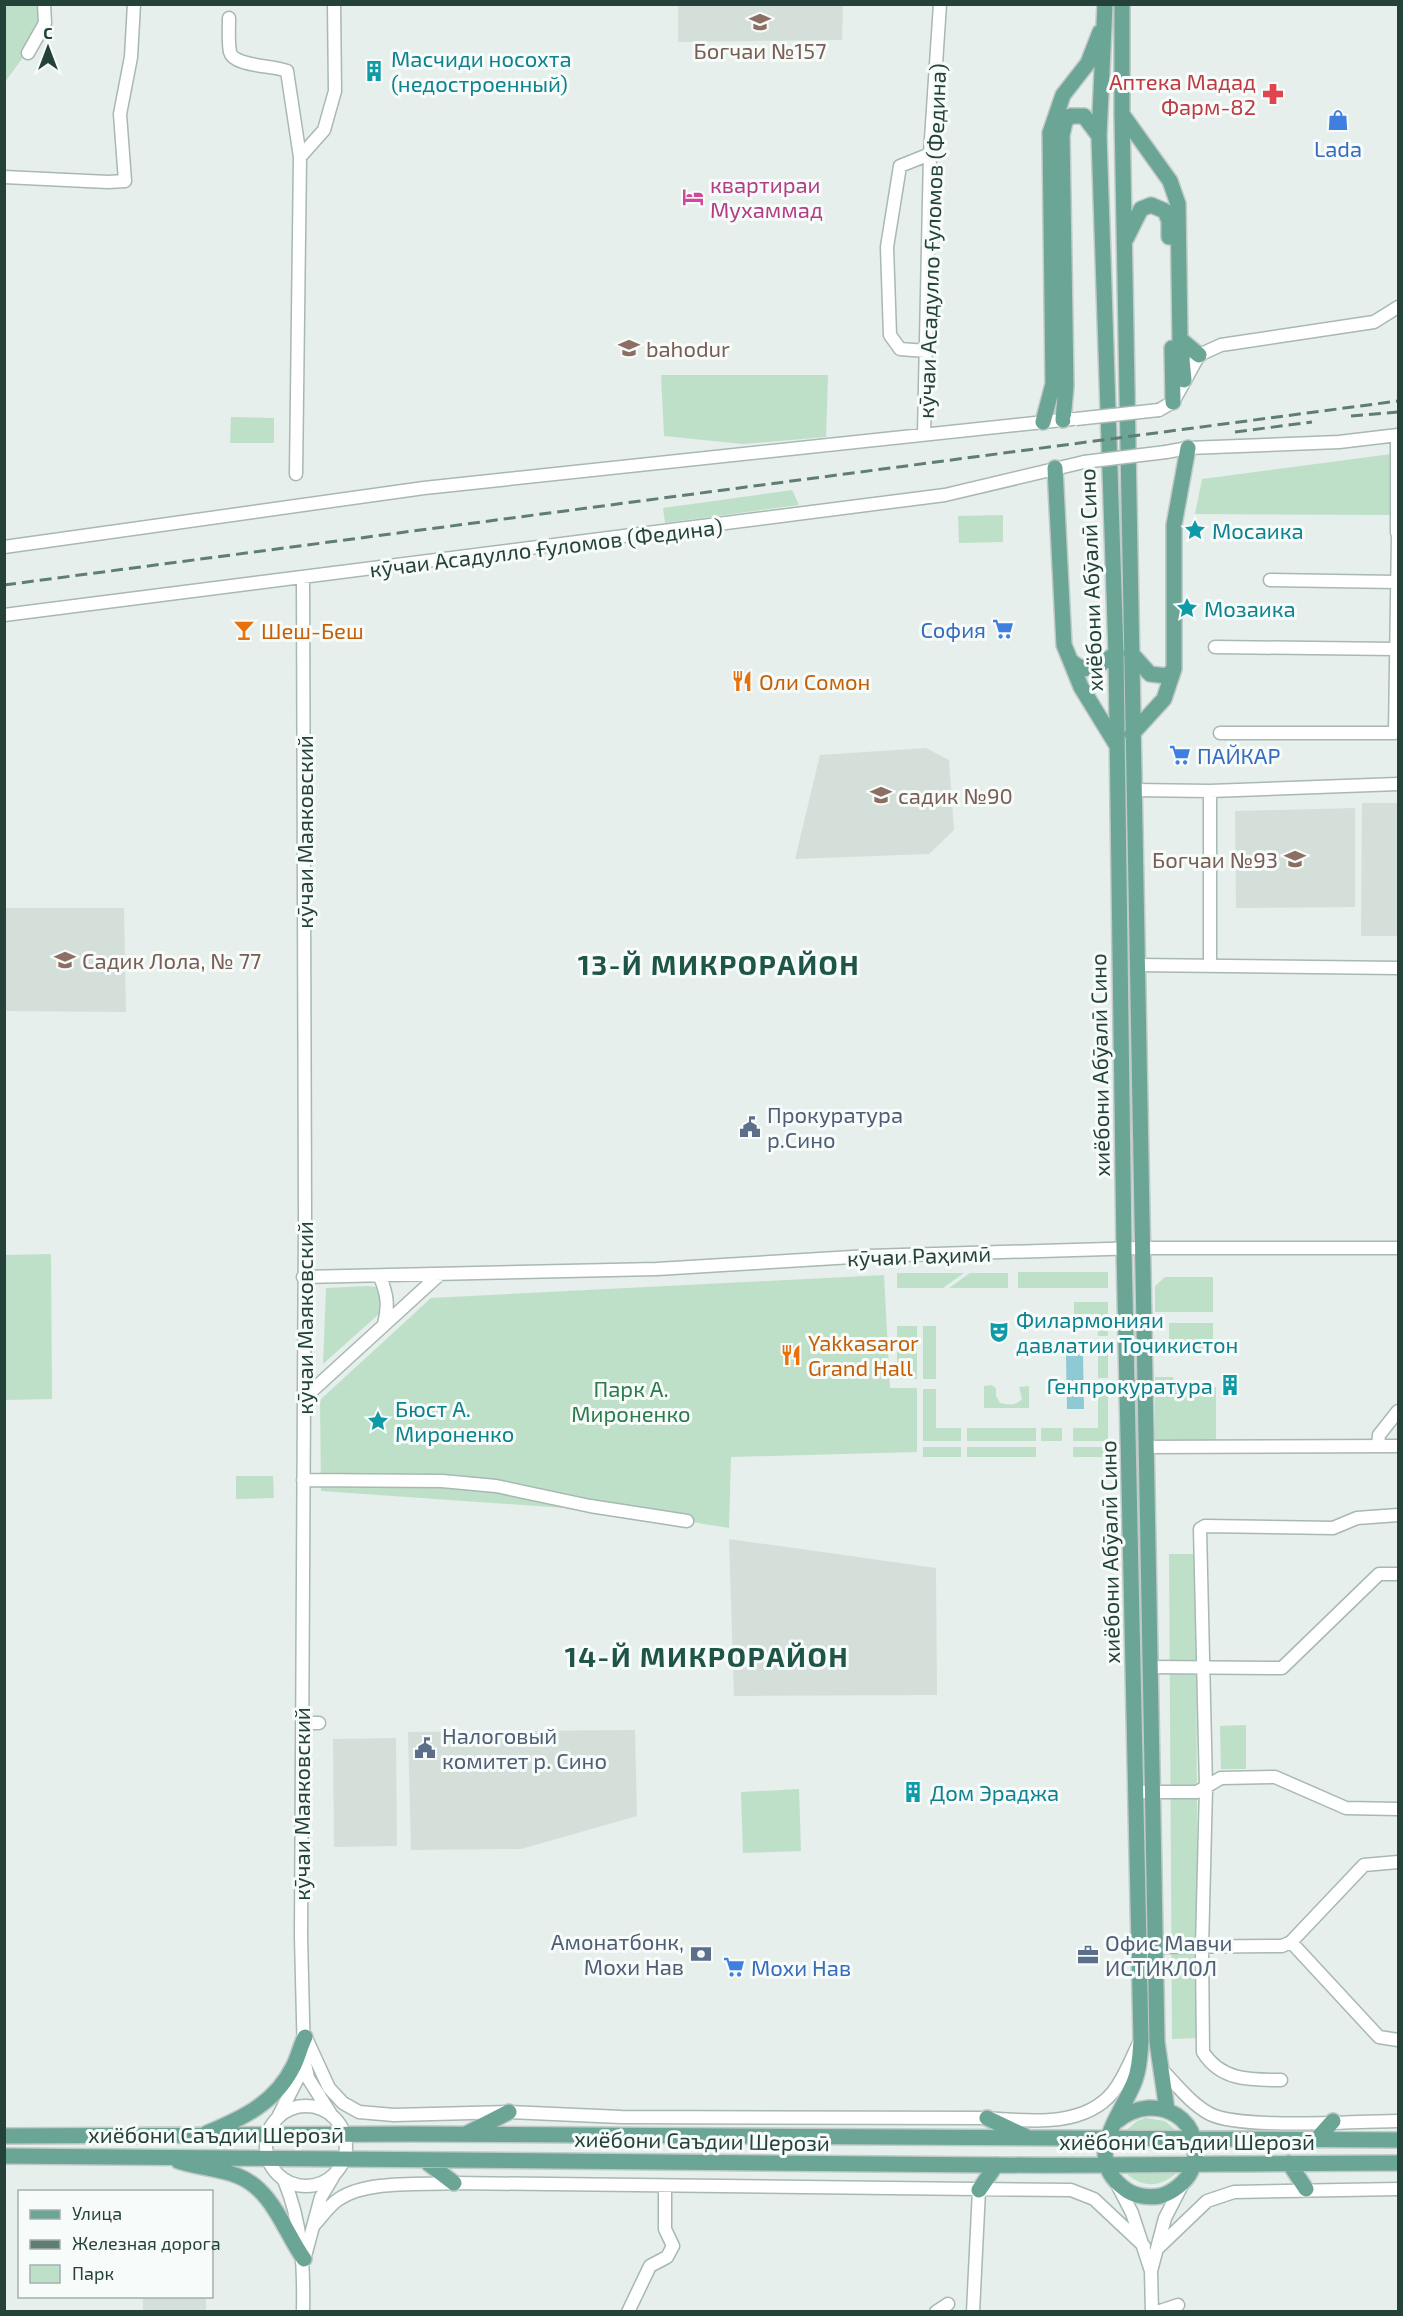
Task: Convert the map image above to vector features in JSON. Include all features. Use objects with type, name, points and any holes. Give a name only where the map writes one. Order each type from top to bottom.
[{"type":"main road","name":"хиёбони Абӯалӣ Сино","points":[[1105,4],[1099,136],[1124,653],[1132,734],[1150,1667],[1144,1792],[1140,2068],[1117,2121],[1106,2139]]},
{"type":"main road","name":"хиёбони Абӯалӣ Сино","points":[[1122,4],[1124,653],[1116,744],[1124,1249],[1144,1792],[1155,1947],[1157,2042],[1167,2110]]},
{"type":"main road","points":[[1043,422],[1053,384],[1050,133],[1063,95],[1088,63],[1104,21]]},
{"type":"main road","points":[[1122,114],[1170,181],[1178,204],[1180,339],[1184,380]]},
{"type":"main road","points":[[1070,419],[1066,386],[1062,145],[1065,122],[1070,116],[1084,116],[1099,136]]},
{"type":"main road","points":[[1124,244],[1141,209],[1151,205],[1165,211],[1169,221],[1173,402]]},
{"type":"main road","points":[[1180,339],[1199,355]]},
{"type":"main road","points":[[1132,734],[1164,699],[1174,669],[1174,525],[1188,448]]},
{"type":"main road","points":[[1055,468],[1064,645],[1081,687],[1116,744]]},
{"type":"main road","points":[[1068,658],[1084,670],[1095,669],[1124,653],[1150,674],[1167,676],[1174,669]]},
{"type":"main road","points":[[200,2136],[244,2118],[279,2090],[295,2064],[305,2037]]},
{"type":"main road","points":[[1106,2139],[1106,2164],[1117,2183],[1129,2192],[1144,2196],[1166,2193],[1184,2180],[1193,2163],[1194,2138],[1179,2117],[1167,2110],[1140,2108],[1117,2121]]},
{"type":"main road","points":[[464,2135],[509,2112]]},
{"type":"main road","points":[[987,2118],[1031,2138]]},
{"type":"main road","points":[[1316,2140],[1333,2121]]},
{"type":"main road","name":"хиёбони Саъдии Шерозӣ","points":[[4,2136],[464,2135],[1398,2140]]},
{"type":"main road","name":"хиёбони Саъдии Шерозӣ","points":[[4,2156],[267,2156],[424,2160],[996,2165],[1398,2163]]},
{"type":"main road","points":[[161,2156],[241,2177],[259,2190],[272,2205],[304,2260]]},
{"type":"main road","points":[[424,2160],[454,2183]]},
{"type":"main road","points":[[1289,2163],[1306,2189]]},
{"type":"main road","points":[[979,2190],[996,2165]]},
{"type":"street","points":[[28,53],[45,23],[44,4]]},
{"type":"street","points":[[4,177],[125,181],[120,114],[130,57],[134,4]]},
{"type":"street","points":[[300,157],[324,130],[335,91],[334,4]]},
{"type":"street","name":"кӯчаи Асадулло Ғуломов (Федина)","points":[[924,434],[930,154],[940,4]]},
{"type":"street","points":[[229,18],[230,51],[233,57],[241,62],[287,71],[300,157],[296,474]]},
{"type":"street","points":[[926,351],[900,349],[890,335],[887,247],[900,166],[930,154]]},
{"type":"street","points":[[1173,402],[1199,355],[1221,345],[1374,322],[1398,307]]},
{"type":"street","name":"кӯчаи Асадулло Ғуломов (Федина)","points":[[4,547],[424,488],[1159,410],[1173,402]]},
{"type":"street","points":[[1188,448],[1339,442],[1398,435],[1395,733],[1220,733]]},
{"type":"street","name":"кӯчаи Асадулло Ғуломов (Федина)","points":[[4,615],[945,495],[1084,462],[1188,448]]},
{"type":"street","name":"кӯчаи Маяковский","points":[[267,2135],[299,2076],[304,2059],[305,2037],[301,1937],[303,578]]},
{"type":"street","points":[[1270,580],[1396,582]]},
{"type":"street","points":[[1215,647],[1396,649]]},
{"type":"street","points":[[1133,790],[1210,791],[1398,784]]},
{"type":"street","points":[[1210,791],[1210,966]]},
{"type":"street","points":[[1136,964],[1398,968]]},
{"type":"street","name":"кӯчаи Раҳимӣ","points":[[303,1276],[380,1277],[657,1269],[943,1250],[1398,1248]]},
{"type":"street","points":[[303,1399],[440,1275]]},
{"type":"street","points":[[380,1277],[387,1294],[388,1308],[384,1324]]},
{"type":"street","points":[[1378,1446],[1379,1436],[1398,1411]]},
{"type":"street","points":[[1145,1447],[1398,1446]]},
{"type":"street","points":[[303,1480],[442,1481],[495,1486],[590,1506],[687,1521]]},
{"type":"street","points":[[1281,2080],[1248,2080],[1225,2074],[1211,2064],[1203,2052],[1202,1947],[1206,1787],[1200,1529],[1205,1526],[1333,1528],[1357,1518],[1398,1515]]},
{"type":"street","points":[[1150,1667],[1282,1668],[1379,1574],[1398,1574]]},
{"type":"street","points":[[302,1723],[319,1723]]},
{"type":"street","points":[[1144,1792],[1197,1792],[1221,1778],[1275,1777],[1347,1808],[1398,1809]]},
{"type":"street","points":[[1155,1947],[1272,1947],[1291,1942],[1364,1865],[1398,1862]]},
{"type":"street","points":[[1291,1942],[1379,2037],[1398,2040]]},
{"type":"street","points":[[305,2037],[329,2088],[343,2103],[359,2112],[394,2115],[509,2112],[644,2117],[987,2118],[1036,2122],[1087,2111],[1111,2095],[1141,2039]]},
{"type":"street","name":"кӯчаи Маяковский","points":[[304,2059],[308,2078],[345,2136]]},
{"type":"street","points":[[1162,2070],[1193,2101],[1210,2114],[1237,2122],[1398,2121]]},
{"type":"street","points":[[277,2118],[287,2110],[310,2106],[332,2116]]},
{"type":"street","points":[[267,2135],[267,2156],[276,2173],[284,2180],[306,2186],[328,2180],[337,2172]]},
{"type":"street","points":[[304,2260],[321,2197],[345,2157],[345,2136]]},
{"type":"street","points":[[284,2180],[292,2200],[304,2260],[303,2312]]},
{"type":"street","points":[[1151,2271],[1165,2218],[1184,2180]]},
{"type":"street","points":[[313,2226],[338,2199],[358,2190],[454,2183],[665,2188],[1071,2190],[1094,2199],[1144,2246]]},
{"type":"street","points":[[1117,2183],[1129,2206],[1151,2271],[1152,2312]]},
{"type":"street","points":[[628,2312],[650,2266],[668,2257],[673,2246],[665,2229],[665,2188]]},
{"type":"street","points":[[1159,2247],[1207,2201],[1234,2192],[1398,2189]]},
{"type":"street","points":[[974,2312],[979,2190]]},
{"type":"street","points":[[936,2312],[948,2304]]},
{"type":"street","points":[[1157,2312],[1178,2305]]},
{"type":"shaded area","name":"Богчаи №157","points":[[678,5],[843,5],[842,40],[678,42]]},
{"type":"shaded area","name":"садик №90","points":[[926,748],[949,760],[954,830],[929,854],[795,859],[820,755]]},
{"type":"shaded area","points":[[1362,803],[1398,803],[1398,936],[1361,936]]},
{"type":"shaded area","name":"Богчаи №93","points":[[1355,808],[1355,907],[1236,908],[1235,811]]},
{"type":"shaded area","name":"Садик Лола, № 77","points":[[5,908],[124,908],[126,1012],[5,1011]]},
{"type":"shaded area","points":[[729,1539],[936,1568],[937,1695],[734,1696]]},
{"type":"shaded area","points":[[635,1730],[637,1816],[521,1849],[411,1850],[408,1732]]},
{"type":"shaded area","points":[[396,1738],[397,1846],[334,1847],[333,1739]]},
{"type":"shaded area","points":[[143,2298],[206,2298],[206,2311],[143,2311]]},
{"type":"green space","points":[[5,5],[42,5],[41,33],[5,82]]},
{"type":"green space","points":[[661,375],[828,375],[826,437],[743,444],[664,436]]},
{"type":"green space","points":[[231,417],[274,418],[274,443],[230,443]]},
{"type":"green space","points":[[1391,454],[1391,515],[1195,514],[1202,479]]},
{"type":"green space","points":[[792,490],[799,505],[665,523],[663,508]]},
{"type":"green space","points":[[1003,515],[1003,542],[959,543],[958,516]]},
{"type":"green space","points":[[51,1254],[52,1399],[5,1400],[5,1255]]},
{"type":"green space","points":[[1018,1272],[1108,1272],[1108,1288],[1018,1288]]},
{"type":"green space","points":[[897,1273],[964,1273],[943,1288],[897,1288]]},
{"type":"green space","points":[[970,1273],[1008,1273],[1008,1288],[949,1288]]},
{"type":"green space","name":"Парк А. Мироненко","points":[[884,1275],[890,1388],[917,1388],[917,1452],[731,1457],[729,1528],[635,1513],[321,1491],[320,1400],[431,1298]]},
{"type":"green space","points":[[1165,1277],[1213,1277],[1213,1312],[1155,1312],[1155,1286]]},
{"type":"green space","points":[[377,1287],[384,1294],[384,1306],[379,1314],[323,1364],[326,1288]]},
{"type":"green space","points":[[1074,1302],[1108,1302],[1108,1336],[1098,1336],[1097,1314],[1074,1314]]},
{"type":"green space","points":[[1169,1323],[1213,1323],[1213,1351],[1169,1351]]},
{"type":"green space","points":[[897,1326],[917,1326],[917,1379],[897,1379]]},
{"type":"green space","points":[[923,1326],[936,1326],[936,1379],[923,1379]]},
{"type":"green space","points":[[1098,1345],[1108,1345],[1108,1378],[1098,1378]]},
{"type":"green space","points":[[1155,1377],[1173,1377],[1174,1387],[1216,1387],[1216,1442],[1155,1442]]},
{"type":"green space","points":[[991,1385],[996,1388],[996,1396],[1000,1403],[1009,1404],[1017,1403],[1022,1399],[1019,1387],[1029,1386],[1029,1408],[984,1408],[984,1386]]},
{"type":"green space","points":[[1098,1388],[1108,1388],[1108,1441],[1073,1441],[1073,1428],[1098,1428]]},
{"type":"green space","points":[[923,1389],[936,1389],[936,1428],[961,1428],[961,1441],[923,1441]]},
{"type":"green space","points":[[967,1428],[1036,1428],[1036,1441],[967,1441]]},
{"type":"green space","points":[[1041,1428],[1062,1428],[1062,1441],[1041,1441]]},
{"type":"green space","points":[[923,1447],[961,1447],[961,1457],[923,1457]]},
{"type":"green space","points":[[967,1447],[1036,1447],[1036,1457],[967,1457]]},
{"type":"green space","points":[[1073,1447],[1108,1447],[1108,1457],[1073,1457]]},
{"type":"green space","points":[[236,1476],[273,1476],[274,1498],[236,1499]]},
{"type":"green space","points":[[1169,1554],[1196,1554],[1198,2038],[1172,2039]]},
{"type":"green space","points":[[1246,1725],[1246,1769],[1221,1769],[1220,1726]]},
{"type":"green space","points":[[799,1789],[801,1851],[743,1853],[741,1792]]},
{"type":"green space","points":[[1146,2118],[1165,2121],[1179,2133],[1123,2133],[1137,2121]]},
{"type":"green space","points":[[1180,2169],[1166,2180],[1152,2184],[1137,2181],[1123,2170]]},
{"type":"water","points":[[1083,1353],[1084,1409],[1067,1409],[1066,1354]]},
{"type":"railway","points":[[4,585],[1398,401]]},
{"type":"railway","points":[[1351,416],[1398,412]]},
{"type":"railway","points":[[1235,432],[1312,422]]},
{"type":"place","name":"Богчаи №157","points":[[760,22]]},
{"type":"place","name":"Масчиди носохта (недостроенный)","points":[[374,71]]},
{"type":"place","name":"Аптека Мадад Фарм-82","points":[[1273,94]]},
{"type":"place","name":"Lada","points":[[1338,120]]},
{"type":"place","name":"квартираи Мухаммад","points":[[693,197]]},
{"type":"place","name":"bahodur","points":[[629,348]]},
{"type":"place","name":"Мосаика","points":[[1195,530]]},
{"type":"place","name":"Мозаика","points":[[1187,608]]},
{"type":"place","name":"София","points":[[1003,629]]},
{"type":"place","name":"Шеш-Беш","points":[[244,630]]},
{"type":"place","name":"Оли Сомон","points":[[742,681]]},
{"type":"place","name":"ПАЙКАР","points":[[1180,755]]},
{"type":"place","name":"садик №90","points":[[881,795]]},
{"type":"place","name":"Богчаи №93","points":[[1295,859]]},
{"type":"place","name":"Садик Лола, № 77","points":[[65,960]]},
{"type":"place","name":"Прокуратура р.Сино","points":[[750,1127]]},
{"type":"place","name":"Филармонияи давлатии Точикистон","points":[[999,1332]]},
{"type":"place","name":"Yakkasaror Grand Hall","points":[[791,1355]]},
{"type":"place","name":"Генпрокуратура","points":[[1230,1385]]},
{"type":"place","name":"Бюст А. Мироненко","points":[[378,1421]]},
{"type":"place","name":"Налоговый комитет р. Сино","points":[[425,1748]]},
{"type":"place","name":"Дом Эраджа","points":[[913,1792]]},
{"type":"place","name":"Амонатбонк, Мохи Нав","points":[[701,1954]]},
{"type":"place","name":"Офис Мавчи ИСТИКЛОЛ","points":[[1088,1955]]},
{"type":"place","name":"Мохи Нав","points":[[734,1967]]},
{"type":"district","name":"13-Й МИКРОРАЙОН","points":[[719,964]]},
{"type":"district","name":"14-Й МИКРОРАЙОН","points":[[707,1656]]}]
